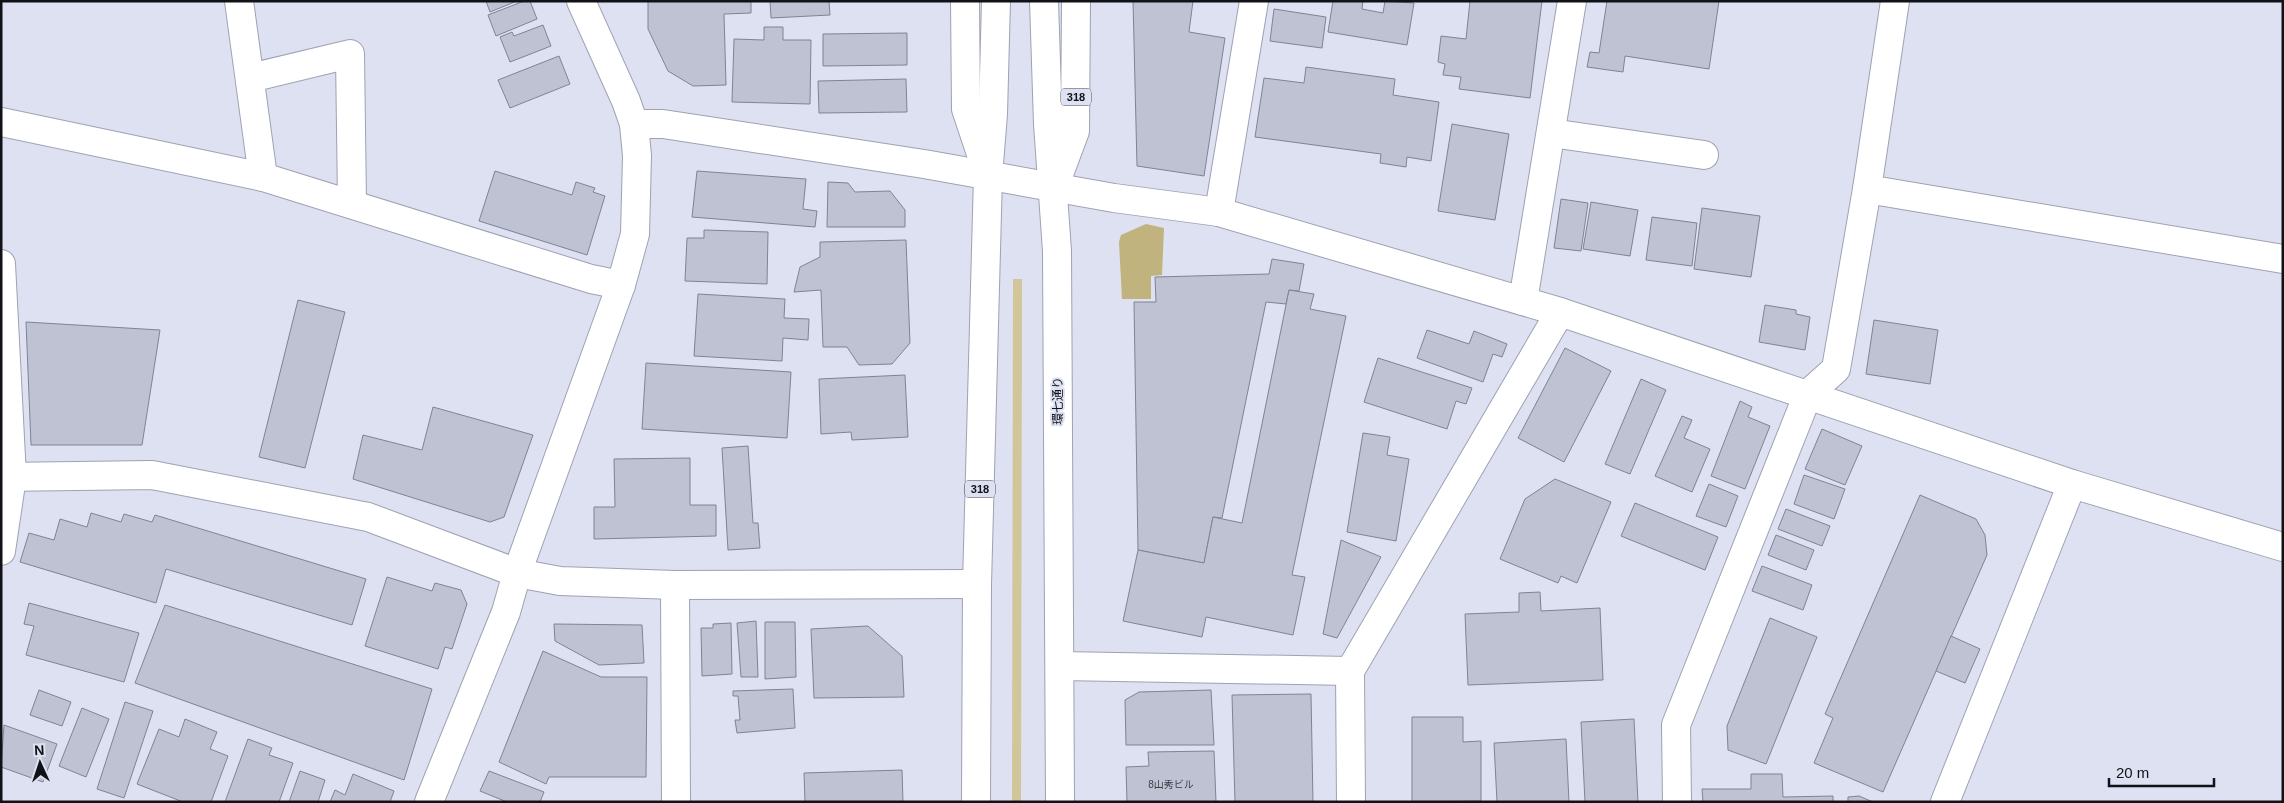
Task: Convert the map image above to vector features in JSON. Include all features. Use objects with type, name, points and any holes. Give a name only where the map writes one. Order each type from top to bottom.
[{"type":"street","points":[[239,1],[263,177]]},
{"type":"street","points":[[429,802],[506,612],[517,573],[621,285],[635,234],[637,156],[634,124],[626,101],[581,1]]},
{"type":"street","points":[[965,1],[966,108],[988,176]]},
{"type":"street","name":"318","points":[[976,802],[977,584],[988,176],[993,114],[996,1]]},
{"type":"street","name":"環七通り","points":[[1044,1],[1048,124],[1057,251],[1060,802]]},
{"type":"street","name":"318","points":[[1054,188],[1075,131],[1076,1]]},
{"type":"street","points":[[1219,212],[1254,1]]},
{"type":"street","points":[[1523,301],[1572,1]]},
{"type":"street","points":[[1677,802],[1676,725],[1808,394],[1836,369],[1867,189],[1895,1]]},
{"type":"street","points":[[250,78],[350,54],[352,204]]},
{"type":"street","points":[[1,122],[263,177],[591,279],[621,285]]},
{"type":"street","points":[[634,124],[663,124],[1054,188],[1219,212],[1560,312],[2072,484],[2283,547]]},
{"type":"street","points":[[1551,133],[1704,155]]},
{"type":"street","points":[[1867,189],[2283,259]]},
{"type":"street","points":[[1,264],[7,477],[1,551]]},
{"type":"street","points":[[1351,802],[1350,671],[1560,312]]},
{"type":"street","points":[[7,477],[161,476],[368,516],[517,573],[560,581],[675,584],[977,584]]},
{"type":"street","points":[[1945,802],[2072,484]]},
{"type":"street","points":[[675,584],[676,802]]},
{"type":"street","points":[[1060,666],[1350,671]]},
{"type":"shaded area","points":[[1146,224],[1164,228],[1162,275],[1151,276],[1151,299],[1122,299],[1119,242],[1121,235]]},
{"type":"shaded area","points":[[1013,279],[1022,279],[1021,802],[1012,802]]},
{"type":"building","points":[[486,1],[517,1],[490,12]]},
{"type":"building","points":[[524,1],[530,1],[537,19],[496,36],[488,15]]},
{"type":"building","points":[[648,1],[751,1],[751,13],[724,14],[726,85],[693,86],[668,71],[648,29]]},
{"type":"building","points":[[770,1],[829,1],[830,15],[771,18]]},
{"type":"building","points":[[1133,1],[1193,1],[1189,32],[1225,38],[1204,176],[1137,166]]},
{"type":"building","points":[[1333,1],[1363,1],[1362,9],[1383,13],[1385,1],[1414,3],[1407,45],[1328,32]]},
{"type":"building","points":[[1470,1],[1542,1],[1530,98],[1459,89],[1461,77],[1443,75],[1445,64],[1438,62],[1441,36],[1466,39]]},
{"type":"building","points":[[1607,1],[1719,1],[1709,69],[1625,56],[1623,72],[1587,67],[1590,52],[1599,53]]},
{"type":"building","points":[[1274,9],[1326,17],[1322,48],[1270,41]]},
{"type":"building","points":[[543,25],[551,46],[510,62],[500,37],[512,32],[514,36]]},
{"type":"building","points":[[764,27],[783,27],[783,40],[811,40],[810,104],[732,102],[734,39],[764,40]]},
{"type":"building","points":[[907,33],[907,65],[823,66],[823,34]]},
{"type":"building","points":[[559,56],[570,84],[510,108],[498,80]]},
{"type":"building","points":[[1306,67],[1395,79],[1393,95],[1439,102],[1431,161],[1407,157],[1406,167],[1380,163],[1381,154],[1255,137],[1264,78],[1304,83]]},
{"type":"building","points":[[906,79],[907,112],[819,113],[818,81]]},
{"type":"building","points":[[1452,124],[1509,134],[1495,220],[1438,211]]},
{"type":"building","points":[[495,171],[572,195],[576,182],[595,188],[593,192],[605,196],[587,255],[479,221]]},
{"type":"building","points":[[697,171],[806,179],[803,209],[817,211],[815,227],[692,217]]},
{"type":"building","points":[[828,182],[848,183],[855,192],[890,191],[905,210],[905,227],[827,227]]},
{"type":"building","points":[[1561,199],[1588,203],[1581,251],[1554,248]]},
{"type":"building","points":[[1591,202],[1638,210],[1630,256],[1583,249]]},
{"type":"building","points":[[1702,208],[1760,216],[1751,277],[1694,269]]},
{"type":"building","points":[[1652,217],[1697,223],[1692,266],[1646,260]]},
{"type":"building","points":[[704,230],[768,232],[767,284],[685,281],[687,238],[704,238]]},
{"type":"building","points":[[906,240],[910,343],[892,364],[859,365],[847,347],[823,347],[821,290],[794,292],[800,267],[820,257],[820,242]]},
{"type":"building","points":[[1272,259],[1304,264],[1299,291],[1289,290],[1286,304],[1266,302],[1222,518],[1213,517],[1204,563],[1138,550],[1134,302],[1156,302],[1155,277],[1269,274]]},
{"type":"building","points":[[1289,290],[1314,294],[1310,309],[1346,316],[1292,575],[1305,577],[1293,635],[1206,617],[1202,637],[1123,621],[1138,550],[1204,563],[1213,517],[1242,523]]},
{"type":"building","points":[[698,294],[785,299],[784,318],[809,319],[808,340],[783,338],[782,361],[694,356]]},
{"type":"building","points":[[298,300],[345,312],[305,468],[259,457]]},
{"type":"building","points":[[1765,305],[1796,310],[1796,314],[1810,317],[1805,350],[1759,342]]},
{"type":"building","points":[[1874,320],[1938,330],[1930,384],[1866,374]]},
{"type":"building","points":[[26,322],[160,330],[142,445],[31,445]]},
{"type":"building","points":[[1427,330],[1469,344],[1474,331],[1507,344],[1502,357],[1493,354],[1483,382],[1417,358]]},
{"type":"building","points":[[1565,348],[1611,371],[1564,462],[1518,438]]},
{"type":"building","points":[[1378,358],[1472,388],[1466,404],[1456,401],[1447,429],[1364,402]]},
{"type":"building","points":[[646,363],[791,372],[787,438],[642,429]]},
{"type":"building","points":[[905,375],[908,437],[852,440],[851,432],[821,434],[819,379]]},
{"type":"building","points":[[1641,379],[1666,390],[1630,474],[1605,464]]},
{"type":"building","points":[[1740,401],[1752,407],[1748,417],[1770,426],[1745,489],[1711,476]]},
{"type":"building","points":[[433,407],[533,435],[504,517],[490,522],[353,479],[363,435],[422,450]]},
{"type":"building","points":[[1682,416],[1692,420],[1684,438],[1710,449],[1692,492],[1655,476]]},
{"type":"building","points":[[1822,429],[1862,446],[1845,485],[1805,469]]},
{"type":"building","points":[[1363,433],[1390,437],[1387,455],[1409,459],[1396,541],[1347,532]]},
{"type":"building","points":[[748,446],[753,523],[758,523],[760,548],[728,550],[722,448]]},
{"type":"building","points":[[690,458],[690,505],[716,505],[716,536],[594,539],[594,507],[615,507],[614,459]]},
{"type":"building","points":[[1804,475],[1845,489],[1834,519],[1794,504]]},
{"type":"building","points":[[1555,479],[1611,502],[1577,583],[1561,576],[1558,583],[1500,559],[1525,499]]},
{"type":"building","points":[[1709,484],[1738,496],[1726,527],[1696,516]]},
{"type":"building","points":[[1920,495],[1976,519],[1985,535],[1987,555],[1883,792],[1814,763],[1833,718],[1825,714]]},
{"type":"building","points":[[1635,503],[1718,537],[1705,570],[1621,536]]},
{"type":"building","points":[[1786,509],[1830,526],[1822,546],[1778,529]]},
{"type":"building","points":[[91,513],[121,522],[124,514],[152,522],[155,515],[366,579],[352,625],[166,569],[156,603],[20,562],[29,533],[54,540],[60,519],[87,527]]},
{"type":"building","points":[[1776,535],[1814,550],[1806,570],[1768,555]]},
{"type":"building","points":[[1341,540],[1381,557],[1337,638],[1323,634]]},
{"type":"building","points":[[1762,566],[1812,585],[1803,610],[1752,591]]},
{"type":"building","points":[[387,577],[432,591],[435,583],[461,590],[467,604],[452,649],[445,647],[438,669],[365,646]]},
{"type":"building","points":[[1540,592],[1541,611],[1600,608],[1603,680],[1468,685],[1465,614],[1519,612],[1519,593]]},
{"type":"building","points":[[29,603],[139,633],[124,682],[26,655],[34,626],[24,624]]},
{"type":"building","points":[[165,605],[432,689],[404,780],[135,683]]},
{"type":"building","points":[[1770,618],[1817,637],[1766,764],[1728,750],[1727,726]]},
{"type":"building","points":[[756,621],[758,677],[741,677],[737,623]]},
{"type":"building","points":[[765,622],[795,622],[796,677],[765,679]]},
{"type":"building","points":[[731,623],[732,674],[702,676],[701,628],[713,628],[713,624]]},
{"type":"building","points":[[554,624],[642,625],[644,663],[599,665],[555,641]]},
{"type":"building","points":[[868,626],[902,656],[904,697],[814,698],[811,629]]},
{"type":"building","points":[[1951,636],[1980,649],[1965,683],[1936,671]]},
{"type":"building","points":[[543,651],[601,677],[647,677],[646,777],[549,777],[546,784],[499,762]]},
{"type":"building","points":[[793,689],[795,728],[737,733],[735,720],[740,720],[738,696],[733,696],[733,691]]},
{"type":"building","points":[[39,690],[71,702],[62,726],[30,715]]},
{"type":"building","points":[[1211,690],[1214,745],[1126,745],[1125,700],[1139,692]]},
{"type":"building","points":[[1311,694],[1313,802],[1235,802],[1232,695]]},
{"type":"building","points":[[125,702],[153,711],[124,798],[97,789]]},
{"type":"building","points":[[82,708],[109,719],[86,777],[59,766]]},
{"type":"building","points":[[1412,717],[1463,717],[1463,742],[1481,741],[1481,801],[1412,802]]},
{"type":"building","points":[[185,719],[217,732],[210,749],[228,756],[211,802],[183,802],[137,784],[159,729],[179,737]]},
{"type":"building","points":[[1634,719],[1638,802],[1585,802],[1581,722]]},
{"type":"building","points":[[4,725],[57,744],[43,782],[1,767]]},
{"type":"building","points":[[248,739],[272,748],[269,755],[293,763],[279,802],[225,802]]},
{"type":"building","points":[[1566,739],[1569,802],[1497,802],[1494,743]]},
{"type":"building","points":[[1214,751],[1216,802],[1127,802],[1126,767],[1149,766],[1148,752]]},
{"type":"building","points":[[902,770],[903,802],[805,802],[804,773]]},
{"type":"building","points":[[300,771],[325,780],[318,802],[289,802]]},
{"type":"building","points":[[489,771],[544,792],[540,802],[507,802],[480,791]]},
{"type":"building","points":[[353,774],[394,791],[390,802],[330,802],[335,790],[345,795]]},
{"type":"building","points":[[1751,774],[1782,774],[1783,797],[1833,796],[1833,802],[1703,802],[1702,789],[1751,789]]},
{"type":"building","points":[[1859,796],[1873,802],[1848,802],[1848,797]]}]
